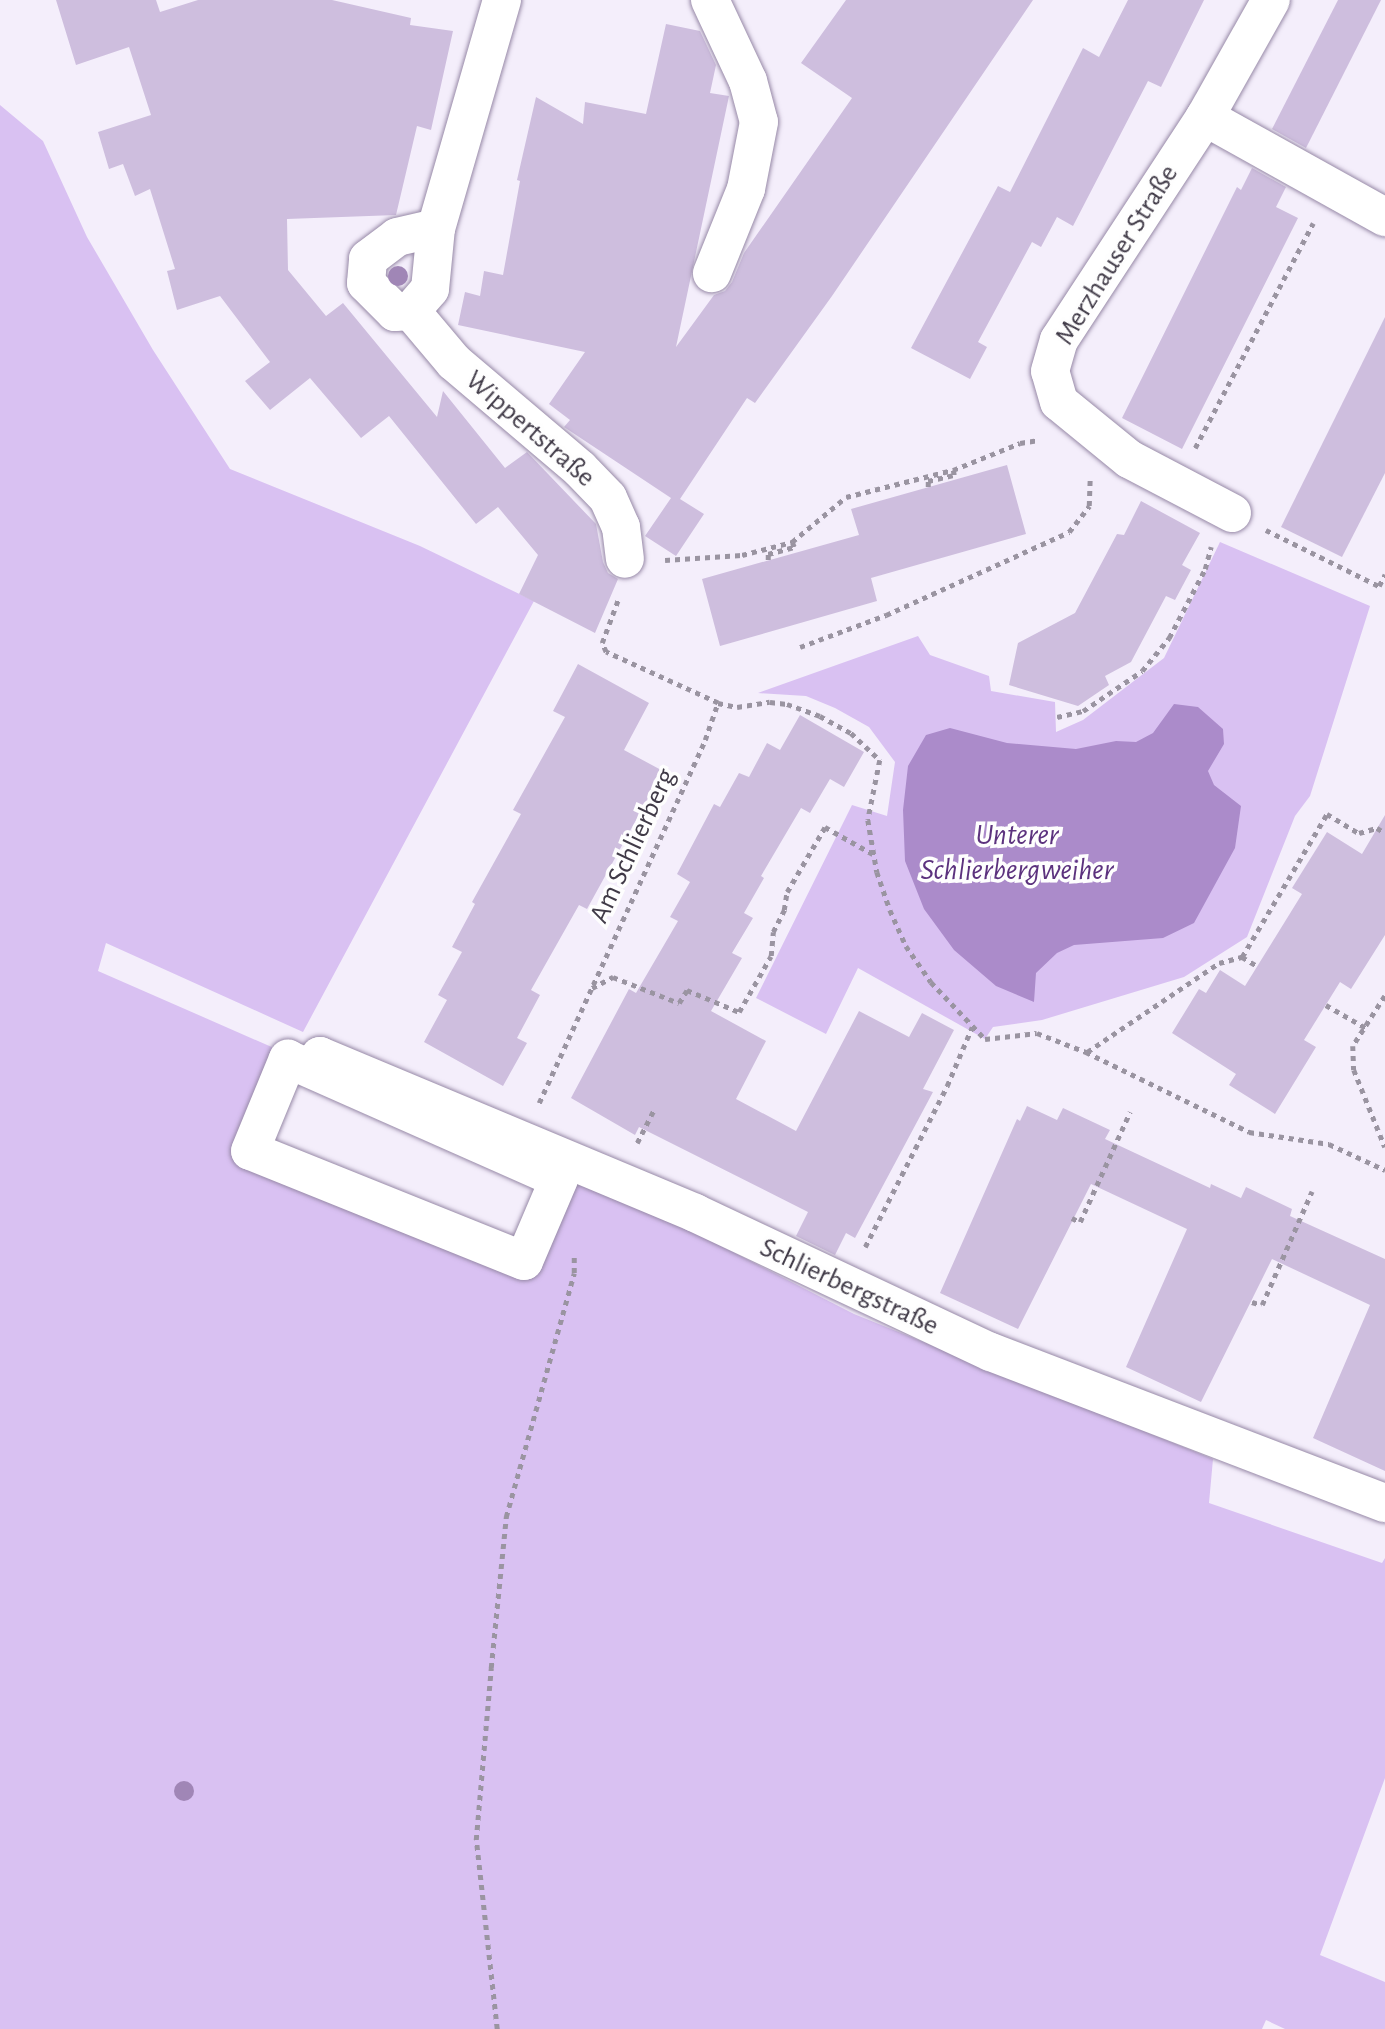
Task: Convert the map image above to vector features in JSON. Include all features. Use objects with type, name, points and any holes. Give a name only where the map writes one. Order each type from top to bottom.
[{"type":"street","points":[[411,312],[430,289],[436,228],[502,0]]},
{"type":"street","points":[[710,0],[748,81],[759,122],[746,189],[712,273]]},
{"type":"street","name":"Merzhauser Straße","points":[[1232,513],[1129,459],[1059,402],[1050,371],[1059,340],[1205,117],[1271,0]]},
{"type":"street","points":[[1205,117],[1385,217]]},
{"type":"street","name":"Wippertstraße","points":[[436,228],[397,237],[368,259],[366,283],[396,312],[411,312],[454,362],[580,469],[608,498],[621,527],[625,559]]},
{"type":"street","name":"Schlierbergstraße","points":[[317,1062],[559,1179],[524,1261],[250,1151],[288,1059],[317,1062],[695,1213],[991,1352],[1385,1503]]},
{"type":"path","points":[[1177,483],[1331,188]]},
{"type":"path","points":[[673,560],[741,555],[792,542],[846,497],[953,470],[1020,443],[1092,430],[1089,506],[1069,532],[886,615],[800,647]]},
{"type":"path","points":[[929,487],[928,481],[954,475],[953,470]]},
{"type":"path","points":[[1057,717],[1083,711],[1142,671],[1169,638],[1205,569],[1221,517],[1232,513],[1379,586],[1385,574]]},
{"type":"path","points":[[768,560],[768,554],[793,547],[792,542]]},
{"type":"path","points":[[607,626],[602,643],[606,652],[718,703],[737,707],[770,702],[788,704],[821,716],[865,743],[880,760],[868,820],[873,854],[890,910],[906,946],[931,982],[985,1039],[1037,1033],[1086,1052],[1248,1132],[1329,1144],[1385,1170]]},
{"type":"path","name":"Am Schlierberg","points":[[522,1142],[705,740],[718,703]]},
{"type":"path","points":[[1086,1052],[1219,963],[1242,957],[1327,814],[1359,833],[1377,828],[1385,832]]},
{"type":"path","points":[[591,988],[613,977],[679,1003],[687,990],[739,1012],[771,956],[773,932],[784,910],[787,892],[801,863],[825,827],[873,854]]},
{"type":"path","points":[[1242,957],[1257,966]]},
{"type":"path","points":[[1385,996],[1353,1046],[1354,1070],[1385,1147]]},
{"type":"path","points":[[1326,1005],[1366,1028]]},
{"type":"path","points":[[862,1254],[947,1086],[972,1027]]},
{"type":"path","points":[[1072,1218],[1080,1222],[1130,1112]]},
{"type":"path","points":[[1252,1302],[1262,1306],[1312,1191]]},
{"type":"path","points":[[497,2029],[477,1840],[491,1668],[506,1517],[574,1273],[573,1247]]},
{"type":"shaded area","points":[[0,105],[43,141],[87,237],[153,350],[230,469],[420,546],[534,601],[303,1032],[106,943],[98,971],[290,1055],[250,1150],[524,1261],[567,1184],[587,1186],[688,1229],[854,1314],[1213,1459],[1209,1503],[1382,1563],[1385,1558],[1385,1778],[1320,1955],[1385,1982],[1385,2029],[1285,2029],[1266,2020],[1262,2029],[0,2029]]},
{"type":"shaded area","points":[[1220,542],[1370,606],[1310,796],[1295,816],[1247,937],[1184,977],[1042,1020],[993,1027],[985,1039],[858,968],[826,1034],[756,998],[852,805],[887,816],[895,762],[869,727],[835,708],[806,696],[758,693],[918,636],[930,655],[989,676],[991,691],[1055,702],[1056,732],[1083,720],[1164,658]]},
{"type":"water","name":"Unterer Schlierbergweiher","points":[[1174,704],[1198,707],[1223,729],[1224,744],[1208,771],[1214,785],[1241,806],[1235,848],[1194,923],[1163,938],[1074,945],[1057,953],[1036,973],[1034,1002],[996,986],[954,950],[924,909],[905,861],[903,810],[908,766],[926,735],[950,728],[1007,743],[1076,749],[1116,741],[1136,742],[1153,733]]},
{"type":"building","points":[[56,0],[156,0],[160,12],[198,0],[332,0],[411,18],[410,25],[453,31],[431,130],[417,126],[396,215],[287,219],[288,270],[326,316],[343,303],[437,417],[443,391],[505,468],[527,452],[596,524],[603,562],[608,573],[618,579],[595,633],[519,594],[538,555],[498,507],[476,524],[389,416],[361,438],[310,378],[270,410],[245,381],[270,362],[220,296],[177,310],[167,271],[175,269],[150,189],[135,196],[123,164],[109,169],[98,132],[151,115],[129,47],[76,65]]},
{"type":"building","points":[[846,0],[1033,0],[832,296],[755,403],[747,398],[680,499],[704,514],[676,556],[645,536],[671,498],[564,427],[570,420],[549,404],[585,352],[458,325],[465,292],[480,296],[484,271],[503,275],[520,181],[517,180],[536,97],[583,124],[585,102],[646,114],[666,24],[700,31],[716,65],[710,93],[729,96],[676,347],[714,295],[725,291],[732,282],[744,253],[852,98],[801,63]]},
{"type":"building","points":[[1128,0],[1204,0],[1161,87],[1148,81],[1073,226],[1057,217],[1041,247],[1032,242],[978,342],[987,347],[970,379],[911,348],[998,186],[1010,192],[1083,48],[1099,57]]},
{"type":"building","points":[[1338,0],[1381,0],[1306,148],[1272,129]]},
{"type":"building","points":[[1252,168],[1286,187],[1276,207],[1298,218],[1182,449],[1122,418],[1237,187],[1241,190]]},
{"type":"building","points":[[1385,317],[1385,473],[1342,557],[1281,527]]},
{"type":"building","points":[[1007,465],[1026,534],[871,578],[877,601],[720,646],[702,579],[859,535],[851,509]]},
{"type":"building","points":[[1141,501],[1200,533],[1182,565],[1191,570],[1175,600],[1166,596],[1131,662],[1105,676],[1109,685],[1078,706],[1009,685],[1018,643],[1075,613],[1117,534],[1124,535]]},
{"type":"building","points":[[578,664],[649,703],[624,750],[663,771],[587,909],[579,905],[531,990],[540,995],[517,1038],[527,1043],[503,1086],[424,1042],[447,1000],[438,995],[462,952],[452,947],[475,904],[472,902],[521,814],[513,810],[565,717],[553,711]]},
{"type":"building","points":[[800,715],[864,752],[844,787],[830,779],[810,813],[801,808],[761,876],[764,878],[744,913],[753,918],[732,953],[742,958],[711,1011],[766,1041],[736,1099],[796,1131],[859,1011],[909,1037],[922,1013],[954,1030],[923,1089],[933,1092],[855,1238],[846,1233],[835,1255],[796,1236],[808,1212],[639,1127],[635,1135],[571,1098],[629,989],[636,993],[678,921],[670,917],[690,882],[677,874],[714,804],[720,807],[739,773],[749,777],[767,743],[780,750]]},
{"type":"building","points":[[1385,815],[1385,935],[1351,989],[1340,982],[1304,1040],[1316,1047],[1275,1114],[1229,1085],[1236,1074],[1172,1033],[1199,989],[1206,993],[1220,970],[1245,986],[1302,894],[1292,888],[1327,832],[1362,854]]},
{"type":"building","points":[[1027,1106],[1057,1120],[1063,1108],[1110,1130],[1105,1139],[1210,1188],[1211,1184],[1241,1198],[1246,1187],[1292,1209],[1290,1216],[1385,1259],[1385,1471],[1313,1438],[1370,1305],[1272,1259],[1201,1402],[1126,1367],[1187,1229],[1091,1184],[1018,1329],[940,1293],[1017,1119],[1020,1121]]}]
